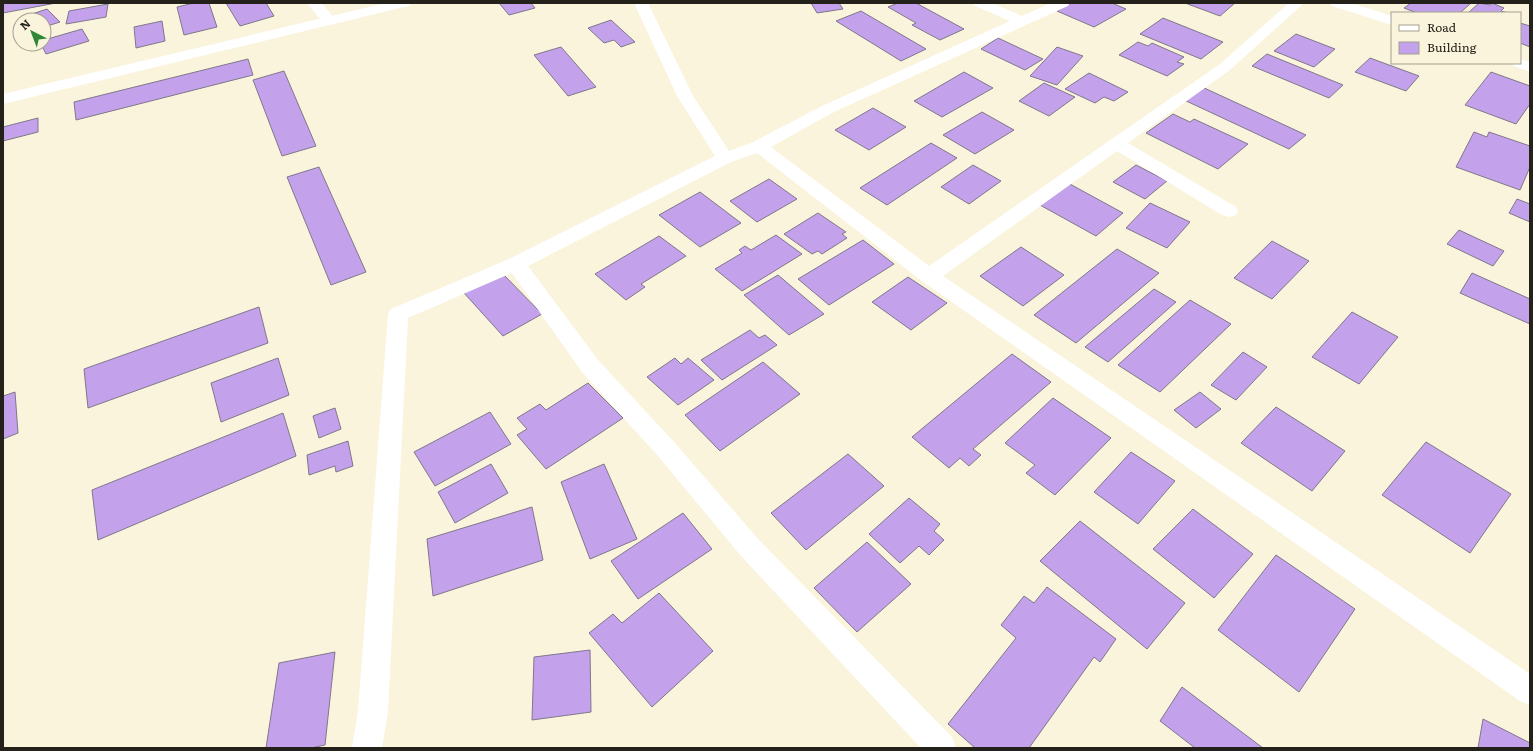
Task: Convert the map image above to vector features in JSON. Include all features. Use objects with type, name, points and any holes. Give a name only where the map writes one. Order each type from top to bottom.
[{"type":"street","points":[[314,3],[329,21]]},
{"type":"street","points":[[3,100],[404,3]]},
{"type":"street","points":[[640,3],[685,96],[725,158]]},
{"type":"street","points":[[980,3],[1022,21]]},
{"type":"street","points":[[367,748],[373,711],[398,314],[516,264],[725,158],[759,146],[828,109],[1063,3]]},
{"type":"street","points":[[929,276],[1225,67],[1297,3]]},
{"type":"street","points":[[1337,3],[1391,21]]},
{"type":"street","points":[[1116,143],[1229,211]]},
{"type":"street","points":[[759,146],[929,276],[1530,691]]},
{"type":"street","points":[[516,264],[590,366],[666,449],[750,548],[941,748]]},
{"type":"building","points":[[3,3],[56,3],[3,13]]},
{"type":"building","points":[[194,3],[209,3],[217,27],[184,35],[177,7]]},
{"type":"building","points":[[226,3],[266,3],[274,16],[240,26]]},
{"type":"building","points":[[499,3],[531,3],[535,8],[509,15]]},
{"type":"building","points":[[811,3],[839,3],[843,9],[817,13]]},
{"type":"building","points":[[898,3],[916,3],[964,29],[940,40],[912,25],[916,23],[888,7]]},
{"type":"building","points":[[1071,3],[1112,3],[1126,9],[1094,27],[1057,11]]},
{"type":"building","points":[[1185,3],[1235,3],[1220,16]]},
{"type":"building","points":[[1411,3],[1471,3],[1461,12],[1414,12],[1404,8]]},
{"type":"building","points":[[1479,3],[1490,5],[1492,3],[1504,8],[1501,11],[1504,12],[1469,12]]},
{"type":"building","points":[[108,4],[106,17],[66,24],[69,11]]},
{"type":"building","points":[[47,9],[50,12],[38,12]]},
{"type":"building","points":[[861,11],[926,49],[901,61],[836,21]]},
{"type":"building","points":[[52,14],[60,22],[52,24]]},
{"type":"building","points":[[1163,18],[1223,42],[1201,59],[1140,34]]},
{"type":"building","points":[[611,20],[635,42],[621,47],[614,40],[604,43],[588,28]]},
{"type":"building","points":[[162,21],[165,41],[136,48],[134,27]]},
{"type":"building","points":[[1521,23],[1530,26],[1530,47],[1521,43]]},
{"type":"building","points":[[82,29],[89,41],[46,54],[45,52],[52,52],[52,38]]},
{"type":"building","points":[[1296,34],[1335,49],[1314,67],[1274,51]]},
{"type":"building","points":[[998,38],[1043,59],[1025,70],[981,49]]},
{"type":"building","points":[[1138,42],[1148,46],[1152,43],[1184,57],[1177,62],[1184,64],[1167,76],[1119,55]]},
{"type":"building","points":[[561,47],[596,87],[568,96],[534,55]]},
{"type":"building","points":[[1057,47],[1083,56],[1057,85],[1030,76]]},
{"type":"building","points":[[1267,54],[1343,85],[1329,98],[1252,66]]},
{"type":"building","points":[[1370,58],[1419,76],[1406,91],[1355,72]]},
{"type":"building","points":[[248,59],[253,75],[76,120],[74,102]]},
{"type":"building","points":[[284,71],[316,146],[282,156],[253,80]]},
{"type":"building","points":[[964,72],[993,88],[942,117],[914,101]]},
{"type":"building","points":[[1491,72],[1530,86],[1530,104],[1516,124],[1465,105]]},
{"type":"building","points":[[1089,73],[1128,92],[1114,101],[1104,97],[1095,103],[1065,89]]},
{"type":"building","points":[[1044,83],[1075,97],[1049,116],[1019,101]]},
{"type":"building","points":[[1200,86],[1306,135],[1289,149],[1182,99]]},
{"type":"building","points":[[873,108],[906,127],[869,150],[835,130]]},
{"type":"building","points":[[982,112],[1014,130],[975,154],[943,135]]},
{"type":"building","points":[[1173,114],[1190,122],[1194,119],[1248,144],[1218,169],[1146,133]]},
{"type":"building","points":[[38,118],[38,132],[3,141],[3,127]]},
{"type":"building","points":[[1474,132],[1487,137],[1489,132],[1530,146],[1530,167],[1520,190],[1456,167]]},
{"type":"building","points":[[931,143],[957,158],[887,205],[860,188]]},
{"type":"building","points":[[973,165],[1001,181],[969,204],[941,187]]},
{"type":"building","points":[[1136,165],[1167,181],[1145,199],[1113,182]]},
{"type":"building","points":[[319,167],[366,272],[331,285],[287,177]]},
{"type":"building","points":[[769,179],[797,199],[757,222],[730,201]]},
{"type":"building","points":[[1068,183],[1123,213],[1096,236],[1040,205]]},
{"type":"building","points":[[700,192],[741,223],[700,247],[659,215]]},
{"type":"building","points":[[1517,199],[1530,204],[1530,222],[1509,213]]},
{"type":"building","points":[[1150,203],[1190,222],[1167,248],[1126,228]]},
{"type":"building","points":[[818,213],[846,232],[842,234],[847,238],[822,254],[818,251],[812,254],[784,234]]},
{"type":"building","points":[[1459,230],[1504,251],[1493,266],[1447,244]]},
{"type":"building","points":[[776,235],[802,254],[742,291],[715,269],[742,253],[739,250],[745,246],[751,250]]},
{"type":"building","points":[[659,236],[686,256],[641,284],[645,287],[626,300],[595,274]]},
{"type":"building","points":[[863,240],[894,264],[829,305],[798,279]]},
{"type":"building","points":[[1272,241],[1309,261],[1272,299],[1234,278]]},
{"type":"building","points":[[1021,247],[1064,275],[1023,306],[980,276]]},
{"type":"building","points":[[1117,249],[1159,273],[1076,343],[1034,315]]},
{"type":"building","points":[[502,273],[542,314],[503,336],[464,293]]},
{"type":"building","points":[[1472,273],[1530,299],[1530,324],[1460,293]]},
{"type":"building","points":[[778,275],[824,314],[789,335],[744,295]]},
{"type":"building","points":[[908,277],[947,303],[911,330],[872,302]]},
{"type":"building","points":[[1154,289],[1176,302],[1108,362],[1085,347]]},
{"type":"building","points":[[1190,300],[1231,324],[1160,392],[1118,365]]},
{"type":"building","points":[[259,307],[268,343],[88,408],[84,369]]},
{"type":"building","points":[[1352,312],[1398,337],[1359,384],[1312,357]]},
{"type":"building","points":[[750,330],[759,338],[765,335],[777,345],[722,380],[701,360]]},
{"type":"building","points":[[1243,352],[1267,367],[1236,400],[1211,385]]},
{"type":"building","points":[[1012,354],[1051,382],[973,449],[981,455],[969,466],[960,458],[949,468],[912,437]]},
{"type":"building","points":[[278,358],[289,395],[221,422],[211,383]]},
{"type":"building","points":[[675,358],[681,364],[688,358],[714,380],[678,405],[647,377]]},
{"type":"building","points":[[763,362],[800,394],[720,451],[685,415]]},
{"type":"building","points":[[588,383],[623,418],[546,469],[517,435],[527,429],[517,418],[540,404],[546,410]]},
{"type":"building","points":[[15,392],[18,433],[3,439],[3,396]]},
{"type":"building","points":[[1200,392],[1221,409],[1196,428],[1174,410]]},
{"type":"building","points":[[1053,398],[1111,438],[1055,495],[1026,473],[1035,465],[1005,443]]},
{"type":"building","points":[[1276,407],[1345,451],[1312,491],[1241,443]]},
{"type":"building","points":[[335,408],[341,429],[319,438],[313,416]]},
{"type":"building","points":[[490,412],[511,444],[435,486],[414,452]]},
{"type":"building","points":[[283,413],[296,456],[98,540],[92,490]]},
{"type":"building","points":[[348,441],[353,466],[336,472],[335,466],[309,475],[307,455]]},
{"type":"building","points":[[1426,442],[1511,494],[1470,553],[1382,495]]},
{"type":"building","points":[[1131,452],[1175,481],[1138,524],[1094,492]]},
{"type":"building","points":[[848,454],[884,486],[806,550],[771,513]]},
{"type":"building","points":[[491,464],[508,493],[455,523],[438,492]]},
{"type":"building","points":[[604,464],[637,539],[590,559],[561,482]]},
{"type":"building","points":[[909,498],[940,524],[934,531],[944,540],[929,555],[919,546],[900,563],[869,534]]},
{"type":"building","points":[[532,507],[543,560],[433,596],[427,539]]},
{"type":"building","points":[[1193,509],[1253,554],[1214,598],[1153,549]]},
{"type":"building","points":[[683,513],[712,549],[638,599],[611,561]]},
{"type":"building","points":[[1080,521],[1185,603],[1147,649],[1040,561]]},
{"type":"building","points":[[867,542],[911,584],[857,632],[814,588]]},
{"type":"building","points":[[1276,555],[1355,609],[1299,692],[1218,630]]},
{"type":"building","points":[[1047,587],[1116,639],[1100,662],[1094,657],[1029,748],[975,748],[948,724],[1016,638],[1001,625],[1024,596],[1034,603]]},
{"type":"building","points":[[659,593],[713,651],[652,707],[589,633],[613,614],[622,623]]},
{"type":"building","points":[[590,650],[591,712],[532,720],[534,657]]},
{"type":"building","points":[[335,652],[325,745],[311,748],[266,748],[279,663]]},
{"type":"building","points":[[1182,687],[1263,748],[1195,748],[1160,721]]},
{"type":"building","points":[[1483,719],[1530,743],[1530,748],[1478,748]]}]
